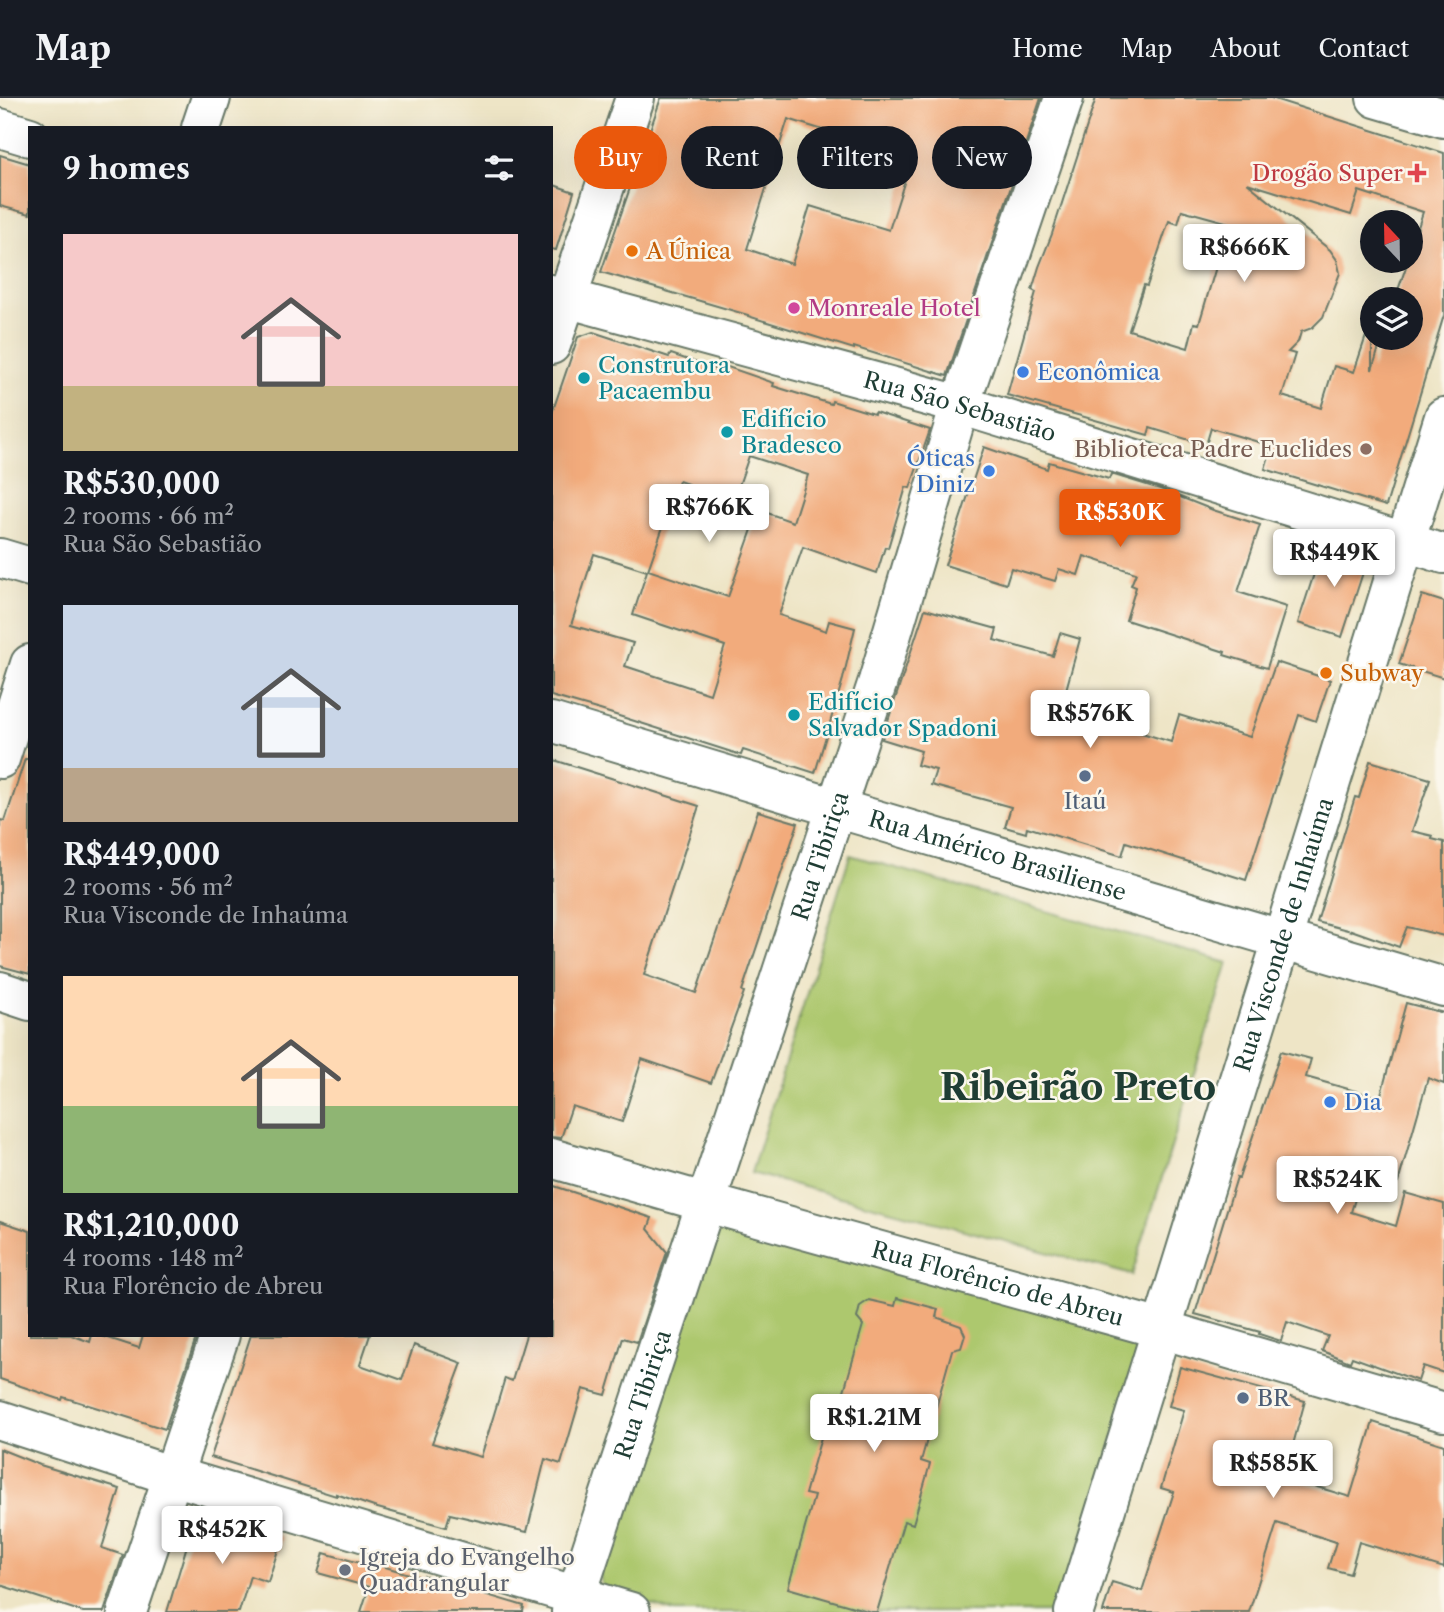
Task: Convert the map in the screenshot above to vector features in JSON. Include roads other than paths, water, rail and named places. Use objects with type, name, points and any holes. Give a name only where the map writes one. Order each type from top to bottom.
[{"type":"street","points":[[202,126],[211,98]]},
{"type":"street","points":[[553,333],[559,296],[635,98]]},
{"type":"street","name":"Rua Tibiriça","points":[[574,1604],[878,681],[960,405],[1064,98]]},
{"type":"street","points":[[1376,98],[1444,118]]},
{"type":"street","points":[[0,128],[28,136]]},
{"type":"street","name":"Rua São Sebastião","points":[[559,296],[960,405],[1444,554]]},
{"type":"street","name":"Rua Visconde de Inhaúma","points":[[1074,1612],[1444,417]]},
{"type":"street","points":[[0,558],[28,566]]},
{"type":"street","points":[[0,759],[28,669]]},
{"type":"street","name":"Rua Américo Brasiliense","points":[[553,723],[1444,987]]},
{"type":"street","points":[[0,991],[28,999]]},
{"type":"street","name":"Rua Florêncio de Abreu","points":[[553,1159],[1161,1329],[1444,1412]]},
{"type":"street","points":[[127,1612],[219,1337]]},
{"type":"street","points":[[0,1420],[574,1604],[631,1612]]},
{"type":"place","name":"Drogão Super","points":[[1417,173]]},
{"type":"place","name":"A Única","points":[[632,251]]},
{"type":"place","name":"Monreale Hotel","points":[[794,308]]},
{"type":"place","name":"Econômica","points":[[1023,372]]},
{"type":"place","name":"Construtora Pacaembu","points":[[584,378]]},
{"type":"place","name":"Edifício Bradesco","points":[[727,432]]},
{"type":"place","name":"Biblioteca Padre Euclides","points":[[1366,449]]},
{"type":"place","name":"Óticas Diniz","points":[[989,471]]},
{"type":"place","name":"Subway","points":[[1326,673]]},
{"type":"place","name":"Edifício Salvador Spadoni","points":[[794,715]]},
{"type":"place","name":"Itaú","points":[[1085,776]]},
{"type":"place","name":"Dia","points":[[1330,1102]]},
{"type":"place","name":"BR","points":[[1243,1398]]},
{"type":"place","name":"Igreja do Evangelho Quadrangular","points":[[345,1570]]},
{"type":"district","name":"Ribeirão Preto","points":[[1078,1087]]}]
